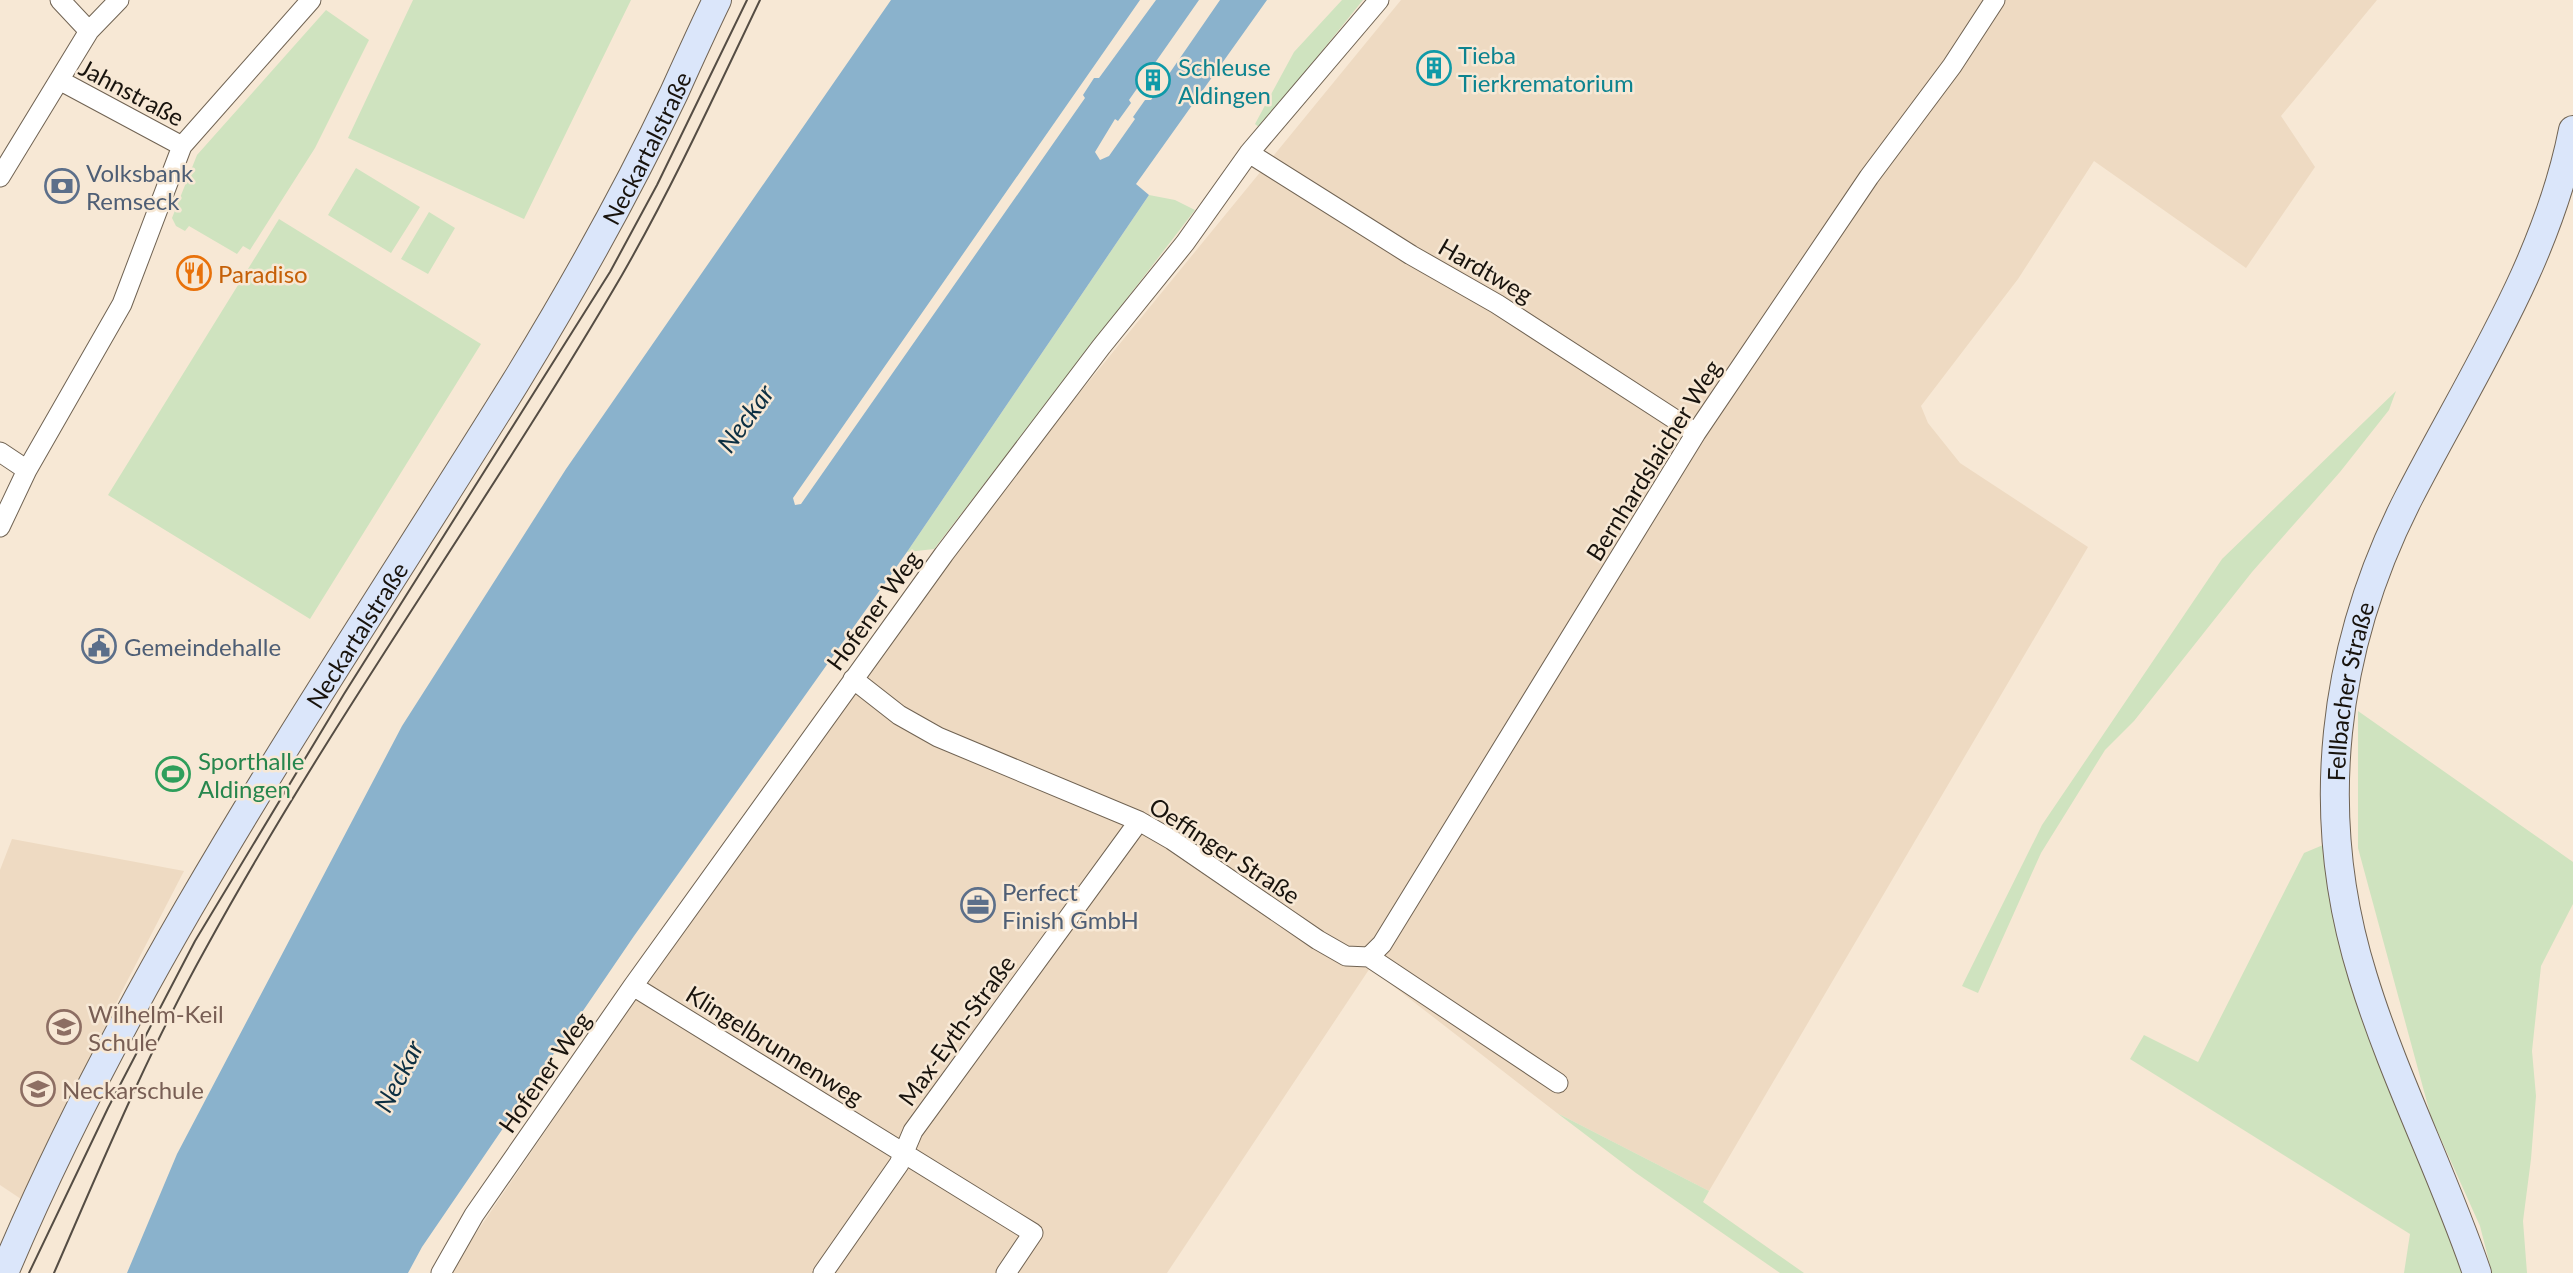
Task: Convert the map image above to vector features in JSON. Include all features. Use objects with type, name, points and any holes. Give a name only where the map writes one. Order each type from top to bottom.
[{"type":"main road","name":"Neckartalstraße","points":[[4,1273],[87,1097],[180,926],[269,772],[516,381],[584,265],[673,96],[717,0]]},
{"type":"main road","name":"Fellbacher Straße","points":[[2477,1273],[2381,1027],[2353,937],[2342,882],[2335,806],[2342,685],[2357,626],[2384,548],[2508,314],[2540,241],[2567,161],[2573,130]]},
{"type":"street","points":[[60,0],[89,31]]},
{"type":"street","points":[[0,177],[89,31],[118,0]]},
{"type":"street","points":[[0,527],[27,470],[122,304],[182,146],[311,0]]},
{"type":"street","name":"Hofener Weg","points":[[441,1273],[474,1215],[853,679],[1101,347],[1185,243],[1249,153],[1379,0]]},
{"type":"street","name":"Bernhardslaicher Weg","points":[[1369,957],[1382,944],[1696,433],[1869,177],[1952,66],[1995,0]]},
{"type":"street","name":"Jahnstraße","points":[[60,80],[182,146]]},
{"type":"street","name":"Hardtweg","points":[[1249,153],[1411,255],[1497,304],[1696,433]]},
{"type":"street","points":[[0,452],[27,470]]},
{"type":"street","name":"Oeffinger Straße","points":[[853,679],[891,710],[938,737],[1139,821],[1172,840],[1318,940],[1346,956],[1369,957],[1558,1083]]},
{"type":"street","name":"Max-Eyth-Straße","points":[[823,1273],[904,1154],[913,1130],[1139,821]]},
{"type":"street","name":"Klingelbrunnenweg","points":[[634,986],[1033,1233],[1006,1273]]},
{"type":"shaded area","points":[[1401,0],[2377,0],[2281,116],[2315,167],[2246,268],[2094,161],[2018,279],[1921,406],[1928,423],[1960,463],[2088,547],[1709,1191],[1557,1113],[1370,968],[1167,1273],[449,1273],[853,679],[1050,429]]},
{"type":"shaded area","name":"Neckarschule","points":[[12,839],[184,871],[121,993],[24,1201],[0,1185],[0,870]]},
{"type":"green space","points":[[413,0],[631,0],[524,219],[348,138]]},
{"type":"green space","points":[[1342,0],[1363,0],[1260,128],[1255,124],[1294,52]]},
{"type":"green space","points":[[326,10],[369,40],[315,148],[250,250],[243,246],[237,254],[189,226],[185,231],[176,226],[172,218],[197,155]]},
{"type":"green space","points":[[356,168],[420,207],[391,253],[328,215]]},
{"type":"green space","points":[[1149,195],[1175,200],[1195,210],[934,549],[907,552]]},
{"type":"green space","points":[[429,212],[455,228],[428,274],[401,259]]},
{"type":"green space","points":[[279,219],[481,344],[310,619],[108,495]]},
{"type":"green space","points":[[2396,391],[2389,410],[2340,472],[2252,572],[2134,721],[2105,750],[2041,853],[1978,993],[1962,986],[2042,825],[2222,559]]},
{"type":"green space","points":[[2358,711],[2573,862],[2573,904],[2541,966],[2532,1051],[2536,1096],[2523,1221],[2527,1273],[2492,1273],[2480,1226],[2431,1117],[2358,848]]},
{"type":"green space","points":[[2323,845],[2336,916],[2465,1273],[2404,1273],[2410,1234],[2130,1059],[2144,1035],[2198,1062],[2304,853]]},
{"type":"green space","points":[[1557,1113],[1709,1191],[1703,1202],[1804,1273],[1780,1273],[1636,1173]]},
{"type":"water","name":"Neckar","points":[[891,0],[1140,0],[793,498],[795,505],[801,504],[1085,98],[1083,95],[1094,78],[1099,78],[1156,0],[1199,0],[1129,100],[1131,103],[1118,121],[1115,119],[1095,152],[1100,160],[1109,156],[1145,100],[1151,100],[1220,0],[1267,0],[1136,184],[1149,195],[907,552],[634,936],[422,1247],[408,1273],[127,1273],[177,1154],[402,726],[566,469]]},
{"type":"tram line","points":[[29,1273],[108,1108],[195,941],[344,694],[610,272],[657,185],[747,0]]},
{"type":"tram line","points":[[54,1273],[145,1068],[206,948],[306,777],[519,444],[622,275],[676,173],[760,0]]},
{"type":"place","name":"Tieba Tierkrematorium","points":[[1434,68]]},
{"type":"place","name":"Schleuse Aldingen","points":[[1153,80]]},
{"type":"place","name":"Volksbank Remseck","points":[[62,186]]},
{"type":"place","name":"Paradiso","points":[[194,273]]},
{"type":"place","name":"Gemeindehalle","points":[[99,646]]},
{"type":"place","name":"Sporthalle Aldingen","points":[[173,774]]},
{"type":"place","name":"Perfect Finish GmbH","points":[[978,905]]},
{"type":"place","name":"Wilhelm-Keil Schule","points":[[64,1027]]},
{"type":"place","name":"Neckarschule","points":[[38,1089]]}]
